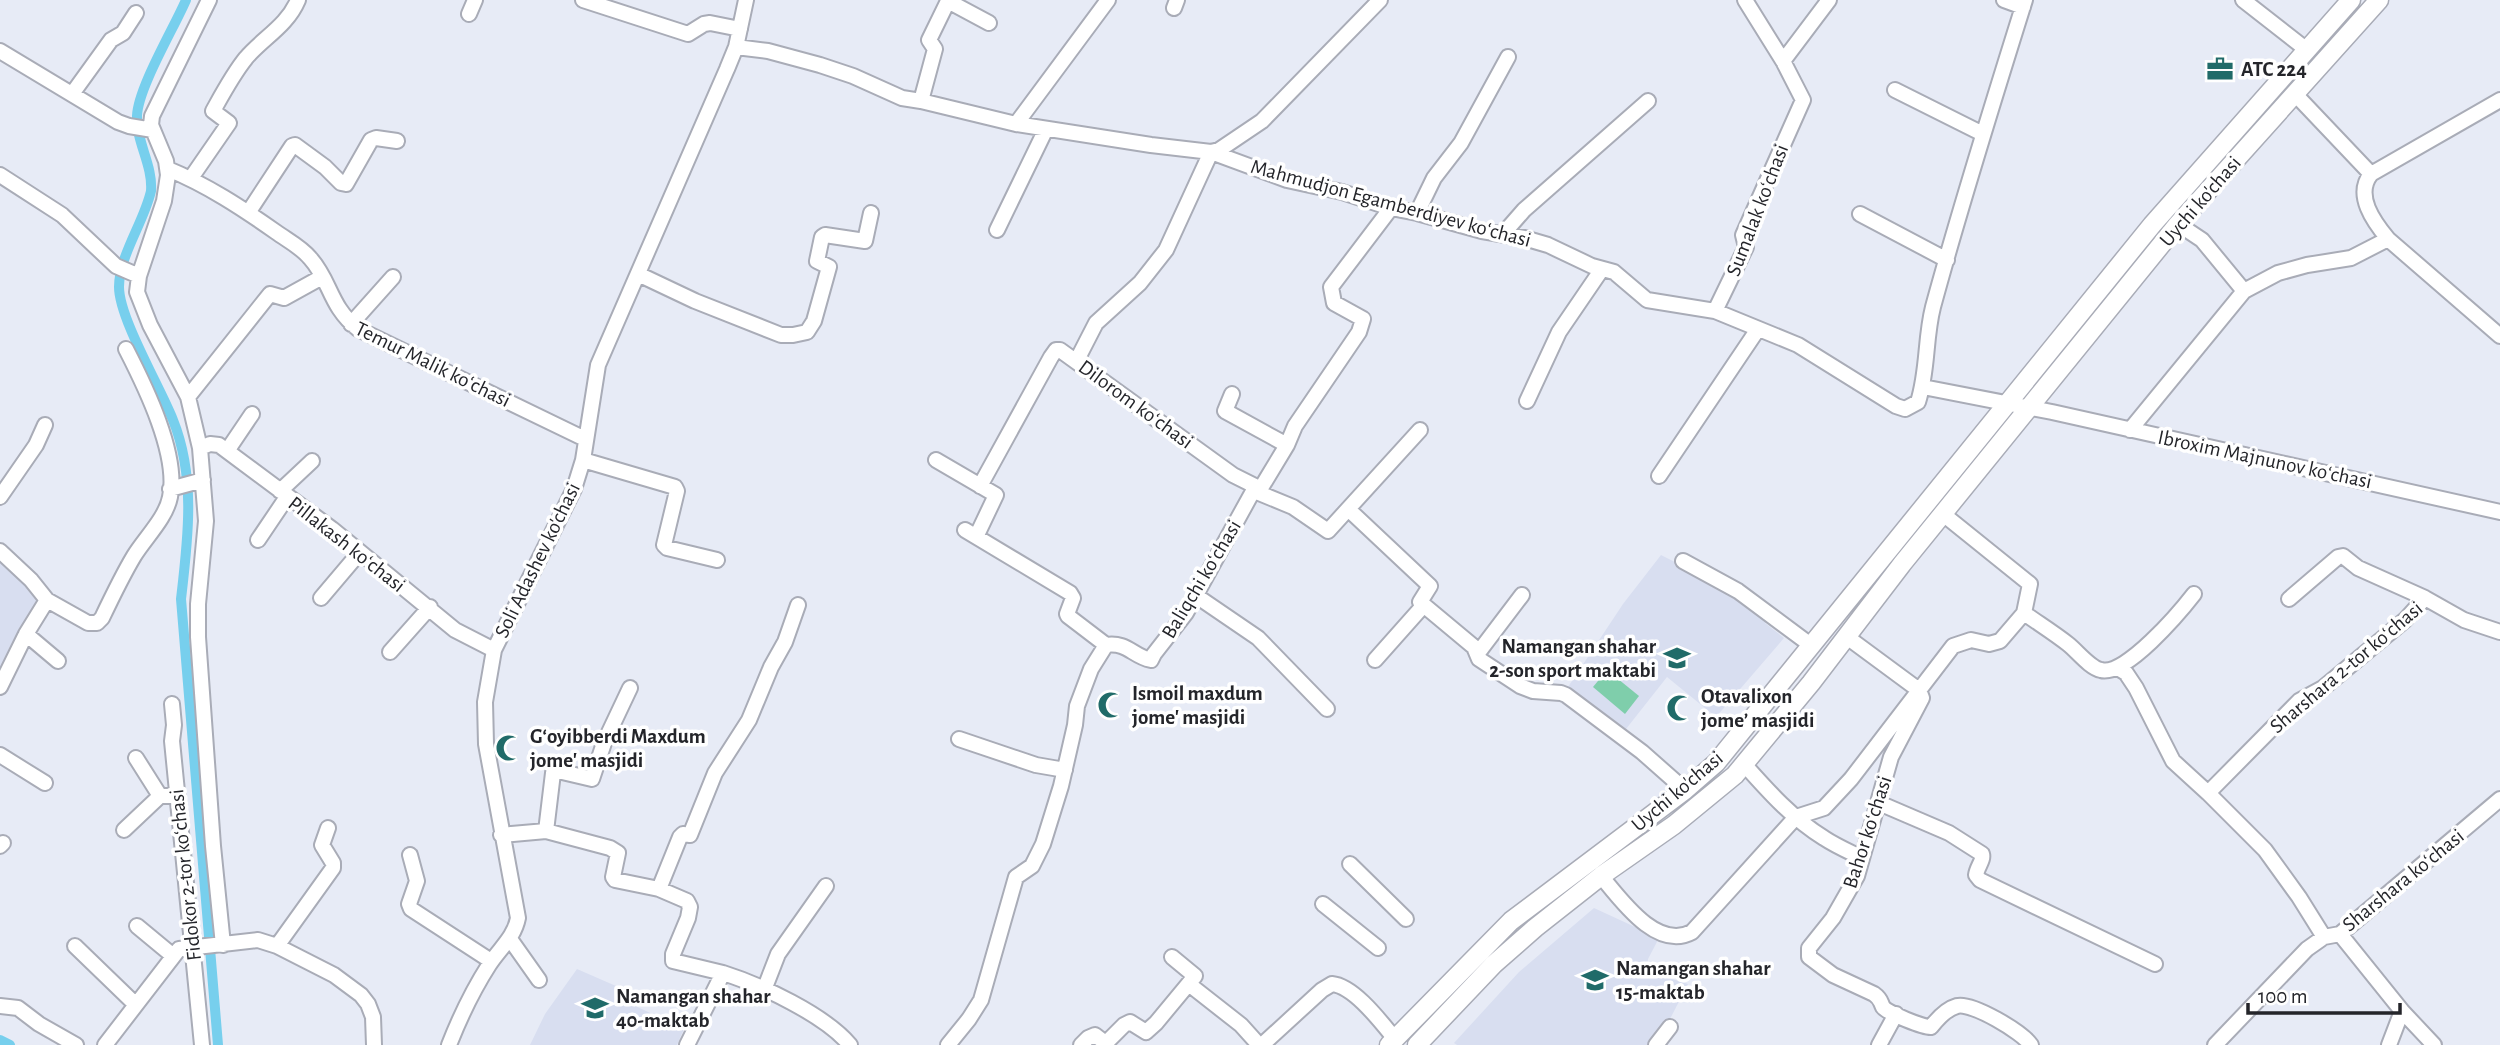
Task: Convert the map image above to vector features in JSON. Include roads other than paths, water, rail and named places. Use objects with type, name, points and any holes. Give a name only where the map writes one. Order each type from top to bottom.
[{"type":"main road","name":"Uychi ko'chasi","points":[[1392,1042],[1511,921],[1716,764],[2152,225],[2351,0]]},
{"type":"main road","name":"Uychi ko'chasi","points":[[1417,1045],[1494,964],[1535,928],[1601,876],[1705,801],[1735,775],[2178,224],[2379,0]]},
{"type":"street","points":[[209,0],[152,116],[150,129],[168,169],[164,201],[136,274],[140,302],[188,397],[200,448],[199,481],[206,521],[200,565],[198,637],[220,945]]},
{"type":"street","points":[[191,178],[229,123],[213,111],[228,84],[246,58],[288,19],[298,0]]},
{"type":"street","points":[[583,0],[688,34],[710,23],[740,29]]},
{"type":"street","name":"Soli Adashev ko'chasi","points":[[510,939],[518,918],[486,744],[485,702],[494,650],[574,489],[583,460],[598,365],[736,47],[746,0]]},
{"type":"street","points":[[1016,124],[1108,0]]},
{"type":"street","points":[[1077,360],[1096,323],[1140,283],[1166,250],[1211,152],[1219,150],[1262,121],[1380,0]]},
{"type":"street","name":"Sumalak koʻchasi","points":[[1715,312],[1746,247],[1743,235],[1803,100],[1783,61],[1745,0]]},
{"type":"street","points":[[1783,61],[1829,0]]},
{"type":"street","points":[[2004,0],[2024,3],[1931,316],[1923,387],[2030,408]]},
{"type":"street","points":[[2243,0],[2307,50]]},
{"type":"street","points":[[921,101],[935,49],[929,40],[948,1],[989,23]]},
{"type":"street","points":[[72,94],[111,40],[123,33],[136,13]]},
{"type":"street","name":"Mahmudjon Egamberdiyev koʻchasi","points":[[736,47],[759,49],[820,65],[853,76],[902,98],[1016,124],[1211,152],[1287,180],[1342,192],[1461,226],[1548,245],[1615,272],[1647,300],[1715,312],[1798,345],[1896,406],[1905,409],[1911,407],[1918,402],[1923,387]]},
{"type":"street","points":[[0,51],[129,126],[150,129]]},
{"type":"street","points":[[1417,213],[1434,178],[1461,143],[1508,57]]},
{"type":"street","points":[[1895,90],[1983,134]]},
{"type":"street","points":[[2295,94],[2371,174]]},
{"type":"street","points":[[2500,100],[2371,174],[2365,180],[2363,196],[2388,239],[2500,336]]},
{"type":"street","points":[[1503,234],[1524,210],[1648,101]]},
{"type":"street","points":[[997,230],[1046,129]]},
{"type":"street","points":[[248,213],[292,146],[299,147],[341,183],[346,184],[371,140],[376,138],[397,141]]},
{"type":"street","name":"Temur Malik koʻchasi","points":[[168,169],[191,178],[302,250],[311,259],[336,306],[351,324],[388,346],[585,439]]},
{"type":"street","points":[[0,175],[62,215],[116,266],[136,274]]},
{"type":"street","name":"Baliqchi koʻchasi","points":[[1105,645],[1122,645],[1151,660],[1186,613],[1252,493],[1261,488],[1295,426],[1359,332],[1363,321],[1361,317],[1334,303],[1331,287],[1391,208]]},
{"type":"street","points":[[638,274],[695,301],[781,335],[802,334],[811,328],[814,321],[829,267],[817,261],[822,237],[825,235],[865,241],[871,213]]},
{"type":"street","points":[[1860,214],[1947,260]]},
{"type":"street","points":[[2178,224],[2202,240],[2244,291]]},
{"type":"street","points":[[2130,430],[2244,291],[2278,273],[2351,258],[2388,239]]},
{"type":"street","points":[[1527,401],[1559,332],[1602,269]]},
{"type":"street","points":[[188,397],[270,294],[284,298],[321,276]]},
{"type":"street","points":[[351,324],[393,277]]},
{"type":"street","points":[[1659,476],[1758,330]]},
{"type":"street","points":[[0,551],[31,580],[47,600],[88,623],[102,618],[133,557],[163,513],[172,489],[170,466],[157,418],[126,349]]},
{"type":"street","name":"Dilorom koʻchasi","points":[[980,486],[1055,351],[1060,350],[1233,475],[1255,486],[1256,490],[1271,500],[1293,507],[1328,531],[1348,509]]},
{"type":"street","points":[[1233,394],[1226,411],[1287,444]]},
{"type":"street","name":"Ibroxim Majnunov koʻchasi","points":[[2030,408],[2500,512]]},
{"type":"street","points":[[200,448],[210,444],[219,445],[227,451],[252,414]]},
{"type":"street","points":[[0,497],[46,425]]},
{"type":"street","points":[[1420,430],[1348,509],[1430,586],[1420,602],[1474,648],[1479,659],[1520,686],[1533,691],[1561,693],[1575,701],[1642,752],[1685,790]]},
{"type":"street","name":"Pillakash koʻchasi","points":[[227,451],[360,552],[455,630],[494,650]]},
{"type":"street","points":[[583,460],[675,487],[677,491],[664,545],[717,560]]},
{"type":"street","points":[[936,460],[996,495],[971,533],[1070,593],[1073,598],[1068,616],[1105,645],[1091,668],[1077,705],[1065,770],[1037,859],[1016,877],[981,1000],[970,1019],[948,1045]]},
{"type":"street","points":[[258,540],[284,494],[312,461]]},
{"type":"street","points":[[172,489],[199,481]]},
{"type":"street","points":[[1601,876],[1624,903],[1658,932],[1676,937],[1692,932],[1796,817],[1824,808],[1850,779],[1953,646],[1971,640],[1996,643],[2005,637],[2024,613],[2030,583],[1943,514]]},
{"type":"street","points":[[321,598],[360,552]]},
{"type":"street","points":[[2289,599],[2343,556],[2358,568],[2424,598]]},
{"type":"street","points":[[1683,561],[1738,591],[1812,646]]},
{"type":"street","points":[[2024,613],[2100,670],[2118,668],[2169,622],[2194,593]]},
{"type":"street","points":[[1195,595],[1258,638],[1327,709]]},
{"type":"street","points":[[1478,653],[1522,595]]},
{"type":"street","name":"Sharshara 2-tor koʻchasi","points":[[2208,793],[2299,701],[2323,688],[2405,620],[2424,598],[2464,621],[2500,632]]},
{"type":"street","points":[[0,687],[26,634],[47,600]]},
{"type":"street","points":[[659,889],[680,836],[690,835],[715,773],[749,720],[771,667],[785,642],[798,605]]},
{"type":"street","points":[[1375,660],[1423,606]]},
{"type":"street","points":[[390,652],[430,607]]},
{"type":"street","points":[[26,634],[58,661]]},
{"type":"street","points":[[1847,637],[1919,690]]},
{"type":"street","points":[[2118,668],[2126,673],[2136,688],[2173,761],[2273,859],[2324,937]]},
{"type":"street","points":[[545,831],[554,773],[558,771],[592,779],[604,743],[630,688]]},
{"type":"street","name":"Bahor koʻchasi","points":[[1896,1014],[1884,1008],[1882,1001],[1874,993],[1833,975],[1816,964],[1808,954],[1809,948],[1846,898],[1863,858],[1891,757],[1921,703],[1919,690]]},
{"type":"street","name":"Fidokor 2-tor koʻchasi","points":[[172,704],[172,741],[195,947],[202,1045]]},
{"type":"street","points":[[959,739],[1036,765],[1065,770]]},
{"type":"street","points":[[0,754],[45,783]]},
{"type":"street","points":[[136,758],[160,796]]},
{"type":"street","points":[[1744,764],[1796,817],[1823,838],[1863,858]]},
{"type":"street","points":[[124,830],[160,796],[178,796]]},
{"type":"street","name":"Sharshara koʻchasi","points":[[2215,1045],[2298,957],[2324,937],[2340,934],[2500,799]]},
{"type":"street","points":[[1880,803],[1949,833],[1982,854],[1983,858],[1976,870],[1980,880],[2155,964]]},
{"type":"street","points":[[277,946],[333,868],[333,863],[322,845],[328,828]]},
{"type":"street","points":[[501,835],[545,831],[615,849],[618,856],[613,879],[659,889],[683,899],[690,907],[673,954],[673,961],[743,979],[822,1019],[850,1045]]},
{"type":"street","points":[[410,855],[417,881],[409,904],[411,909],[491,961]]},
{"type":"street","points":[[1350,864],[1406,919]]},
{"type":"street","points":[[764,990],[778,954],[826,886]]},
{"type":"street","points":[[1323,904],[1378,948]]},
{"type":"street","points":[[137,926],[172,955]]},
{"type":"street","points":[[2340,934],[2402,1011],[2434,1045]]},
{"type":"street","points":[[449,1045],[491,961],[510,939],[539,980]]},
{"type":"street","points":[[105,1045],[179,948],[258,940],[277,946],[334,975],[360,995],[368,1004],[373,1017],[374,1045]]},
{"type":"street","points":[[75,946],[135,1004]]},
{"type":"street","points":[[1086,1040],[1095,1035],[1104,1042],[1108,1041],[1130,1021],[1143,1031],[1149,1030],[1195,978],[1194,974],[1172,957]]},
{"type":"street","points":[[687,1045],[723,973]]},
{"type":"street","points":[[1190,985],[1241,1025],[1261,1045],[1322,990],[1332,984],[1344,987],[1353,994],[1392,1042]]},
{"type":"street","points":[[0,1006],[18,1008],[39,1024],[76,1045]]},
{"type":"street","points":[[1879,1045],[1896,1014],[1927,1029],[1955,1006],[1967,1006],[2022,1035],[2031,1045]]},
{"type":"street","points":[[2389,1045],[2402,1011]]},
{"type":"street","points":[[1656,1045],[1670,1027]]},
{"type":"waterway","points":[[186,0],[150,74],[139,104],[137,126],[150,172],[151,191],[127,251],[119,287],[133,334],[173,420],[185,464],[188,531],[181,599],[218,1045]]},
{"type":"waterway","points":[[0,1040],[10,1045]]},
{"type":"place","name":"ATC 224","points":[[2220,69]]},
{"type":"place","name":"Namangan shahar 2-son sport maktabi","points":[[1677,658]]},
{"type":"place","name":"Ismoil maxdum jome' masjidi","points":[[1111,705]]},
{"type":"place","name":"Otavalixon jome’ masjidi","points":[[1680,708]]},
{"type":"place","name":"Gʻoyibberdi Maxdum jome' masjidi","points":[[509,748]]},
{"type":"place","name":"Namangan shahar 15-maktab","points":[[1595,980]]},
{"type":"place","name":"Namangan shahar 40-maktab","points":[[595,1008]]}]
